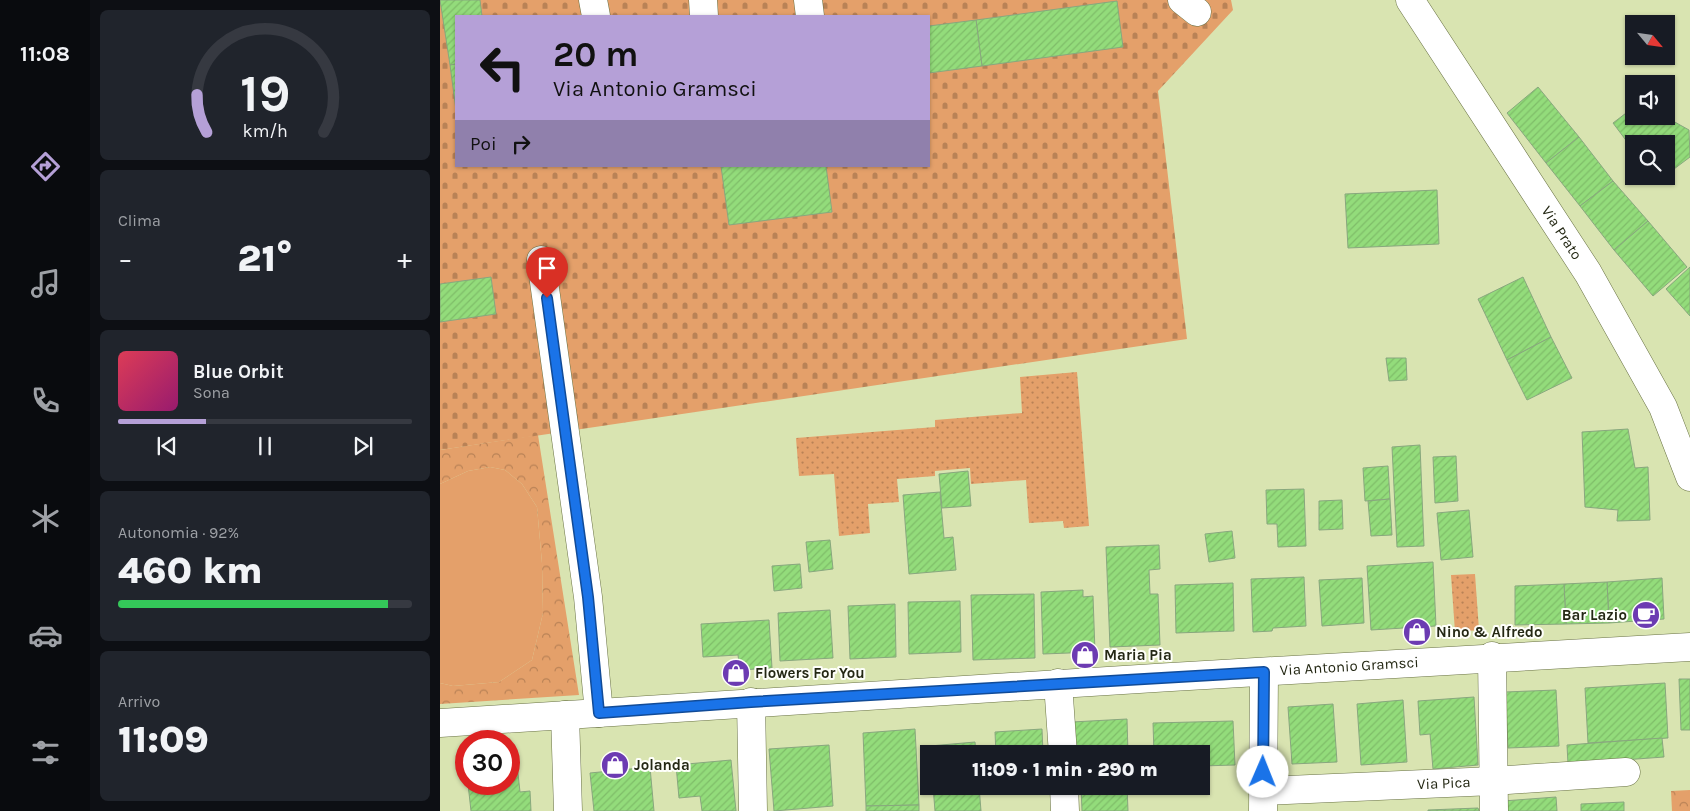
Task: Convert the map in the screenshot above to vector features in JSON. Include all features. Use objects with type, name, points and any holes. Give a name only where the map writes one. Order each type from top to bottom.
[{"type":"street","points":[[593,0],[596,15]]},
{"type":"street","points":[[702,0],[704,15]]},
{"type":"street","points":[[808,0],[810,15]]},
{"type":"street","name":"Via Prato","points":[[1410,0],[1588,272],[1663,407],[1690,477]]},
{"type":"street","points":[[541,260],[588,597],[599,713]]},
{"type":"street","name":"Via Antonio Gramsci","points":[[440,723],[1492,656],[1690,647]]},
{"type":"street","points":[[1492,656],[1492,781],[1494,811]]},
{"type":"street","name":"Via Pica","points":[[1264,672],[1263,801],[1492,781],[1626,772]]},
{"type":"street","points":[[1058,683],[1061,745]]},
{"type":"street","points":[[751,702],[753,811]]},
{"type":"street","points":[[565,715],[568,811]]},
{"type":"street","points":[[1064,795],[1064,811]]},
{"type":"green space","points":[[440,0],[1231,0],[1233,10],[1158,91],[1187,339],[440,450]]},
{"type":"green space","points":[[1077,372],[1089,526],[1064,528],[1063,521],[1029,523],[1026,480],[971,484],[970,468],[935,471],[935,476],[897,479],[899,502],[868,504],[870,533],[839,536],[834,474],[799,476],[796,438],[935,427],[935,420],[1022,413],[1020,377]]},
{"type":"green space","points":[[538,435],[579,695],[440,704],[440,683],[453,686],[499,682],[532,660],[543,613],[542,563],[537,507],[522,484],[505,470],[490,467],[468,471],[440,484],[440,450]]},
{"type":"green space","points":[[490,467],[505,470],[522,484],[537,507],[542,563],[543,613],[532,660],[499,682],[453,686],[440,683],[440,484],[468,471]]},
{"type":"green space","points":[[1475,574],[1479,630],[1455,632],[1451,575]]},
{"type":"green space","points":[[1690,790],[1690,811],[1672,811],[1671,791]]},
{"type":"building","points":[[440,0],[480,0],[482,15],[455,15],[455,64],[450,65]]},
{"type":"building","points":[[1117,1],[1123,47],[982,66],[976,20]]},
{"type":"building","points":[[976,20],[982,66],[930,73],[930,26]]},
{"type":"building","points":[[455,64],[455,102],[450,65]]},
{"type":"building","points":[[1538,87],[1579,137],[1546,163],[1507,113]]},
{"type":"building","points":[[1625,114],[1625,125],[1675,125],[1675,122],[1689,130],[1690,157],[1675,168],[1675,135],[1625,135],[1625,139],[1613,123]]},
{"type":"building","points":[[1579,137],[1613,181],[1580,206],[1546,163]]},
{"type":"building","points":[[721,167],[826,167],[832,212],[729,225]]},
{"type":"building","points":[[1613,181],[1648,221],[1614,250],[1580,206]]},
{"type":"building","points":[[1437,190],[1439,244],[1348,248],[1345,194]]},
{"type":"building","points":[[1648,221],[1687,267],[1653,296],[1614,250]]},
{"type":"building","points":[[1690,267],[1690,316],[1666,289]]},
{"type":"building","points":[[491,277],[496,314],[440,322],[440,284]]},
{"type":"building","points":[[1523,277],[1551,337],[1507,360],[1478,299]]},
{"type":"building","points":[[1551,337],[1572,378],[1527,400],[1507,360]]},
{"type":"building","points":[[1386,358],[1406,358],[1407,380],[1389,381]]},
{"type":"building","points":[[1628,429],[1635,468],[1648,467],[1650,520],[1617,521],[1618,510],[1585,507],[1582,432]]},
{"type":"building","points":[[1420,445],[1424,546],[1397,547],[1392,447]]},
{"type":"building","points":[[1456,456],[1458,501],[1435,503],[1433,457]]},
{"type":"building","points":[[1388,466],[1390,499],[1365,501],[1363,468]]},
{"type":"building","points":[[968,471],[971,506],[942,508],[939,474]]},
{"type":"building","points":[[1304,489],[1306,546],[1278,547],[1277,524],[1267,524],[1266,490]]},
{"type":"building","points":[[940,492],[944,538],[953,537],[956,570],[909,574],[903,495]]},
{"type":"building","points":[[1390,499],[1392,535],[1371,536],[1368,501]]},
{"type":"building","points":[[1342,500],[1343,529],[1319,530],[1319,501]]},
{"type":"building","points":[[1469,510],[1473,557],[1441,560],[1437,513]]},
{"type":"building","points":[[1232,531],[1235,558],[1209,562],[1205,534]]},
{"type":"building","points":[[830,540],[833,569],[809,572],[806,542]]},
{"type":"building","points":[[1159,545],[1160,569],[1149,570],[1150,594],[1158,594],[1160,645],[1110,647],[1106,547]]},
{"type":"building","points":[[1433,562],[1436,626],[1371,630],[1367,566]]},
{"type":"building","points":[[800,564],[802,588],[774,591],[772,566]]},
{"type":"building","points":[[1304,577],[1306,626],[1273,628],[1272,631],[1253,632],[1251,579]]},
{"type":"building","points":[[1362,578],[1364,623],[1322,626],[1319,580]]},
{"type":"building","points":[[1662,578],[1664,619],[1609,623],[1607,582]]},
{"type":"building","points":[[1607,582],[1609,623],[1566,624],[1564,584]]},
{"type":"building","points":[[1233,583],[1234,631],[1176,633],[1175,585]]},
{"type":"building","points":[[1564,584],[1566,624],[1515,625],[1515,586]]},
{"type":"building","points":[[1083,590],[1083,597],[1093,596],[1095,652],[1043,654],[1041,592]]},
{"type":"building","points":[[1034,594],[1035,658],[973,660],[971,595]]},
{"type":"building","points":[[960,601],[961,652],[909,654],[908,602]]},
{"type":"building","points":[[895,604],[896,657],[850,659],[848,606]]},
{"type":"building","points":[[830,610],[833,658],[780,661],[778,613]]},
{"type":"building","points":[[769,620],[772,668],[740,670],[738,655],[703,657],[701,624]]},
{"type":"building","points":[[1679,679],[1690,679],[1690,730],[1681,730]]},
{"type":"building","points":[[1665,683],[1668,738],[1588,743],[1585,688]]},
{"type":"building","points":[[1556,690],[1559,746],[1508,748],[1505,692]]},
{"type":"building","points":[[1474,697],[1478,765],[1433,769],[1430,734],[1420,735],[1418,701]]},
{"type":"building","points":[[1403,700],[1407,762],[1361,765],[1357,704]]},
{"type":"building","points":[[1333,704],[1337,762],[1292,764],[1288,707]]},
{"type":"building","points":[[1127,719],[1128,745],[1073,745],[1072,722]]},
{"type":"building","points":[[1233,721],[1235,765],[1210,766],[1210,745],[1154,745],[1153,723]]},
{"type":"building","points":[[915,729],[919,805],[866,806],[863,733]]},
{"type":"building","points":[[1042,729],[1043,745],[996,745],[995,732]]},
{"type":"building","points":[[1662,738],[1664,757],[1568,764],[1567,745]]},
{"type":"building","points":[[975,742],[975,745],[941,745]]},
{"type":"building","points":[[829,745],[833,806],[774,811],[769,749]]},
{"type":"building","points":[[731,760],[736,811],[702,811],[700,796],[679,798],[676,765]]},
{"type":"building","points":[[650,767],[654,811],[594,811],[590,773]]},
{"type":"building","points":[[530,791],[531,811],[471,811],[469,795],[520,795],[520,792]]},
{"type":"building","points":[[934,795],[980,795],[981,811],[935,811]]},
{"type":"building","points":[[1081,795],[1127,795],[1128,811],[1082,811]]},
{"type":"building","points":[[1556,797],[1557,811],[1504,811],[1503,801]]},
{"type":"building","points":[[1624,802],[1624,811],[1581,811],[1581,804]]},
{"type":"building","points":[[919,805],[919,811],[866,811],[866,806]]},
{"type":"building","points":[[1478,808],[1479,811],[1428,811],[1428,810]]},
{"type":"place","name":"Bar Lazio","points":[[1646,615]]},
{"type":"place","name":"Nino & Alfredo","points":[[1417,632]]},
{"type":"place","name":"Maria Pia","points":[[1085,655]]},
{"type":"place","name":"Flowers For You","points":[[736,673]]},
{"type":"place","name":"Jolanda","points":[[615,765]]},
{"type":"route","points":[[547,298],[588,597],[599,713],[1058,683],[1264,672],[1263,772]]}]
